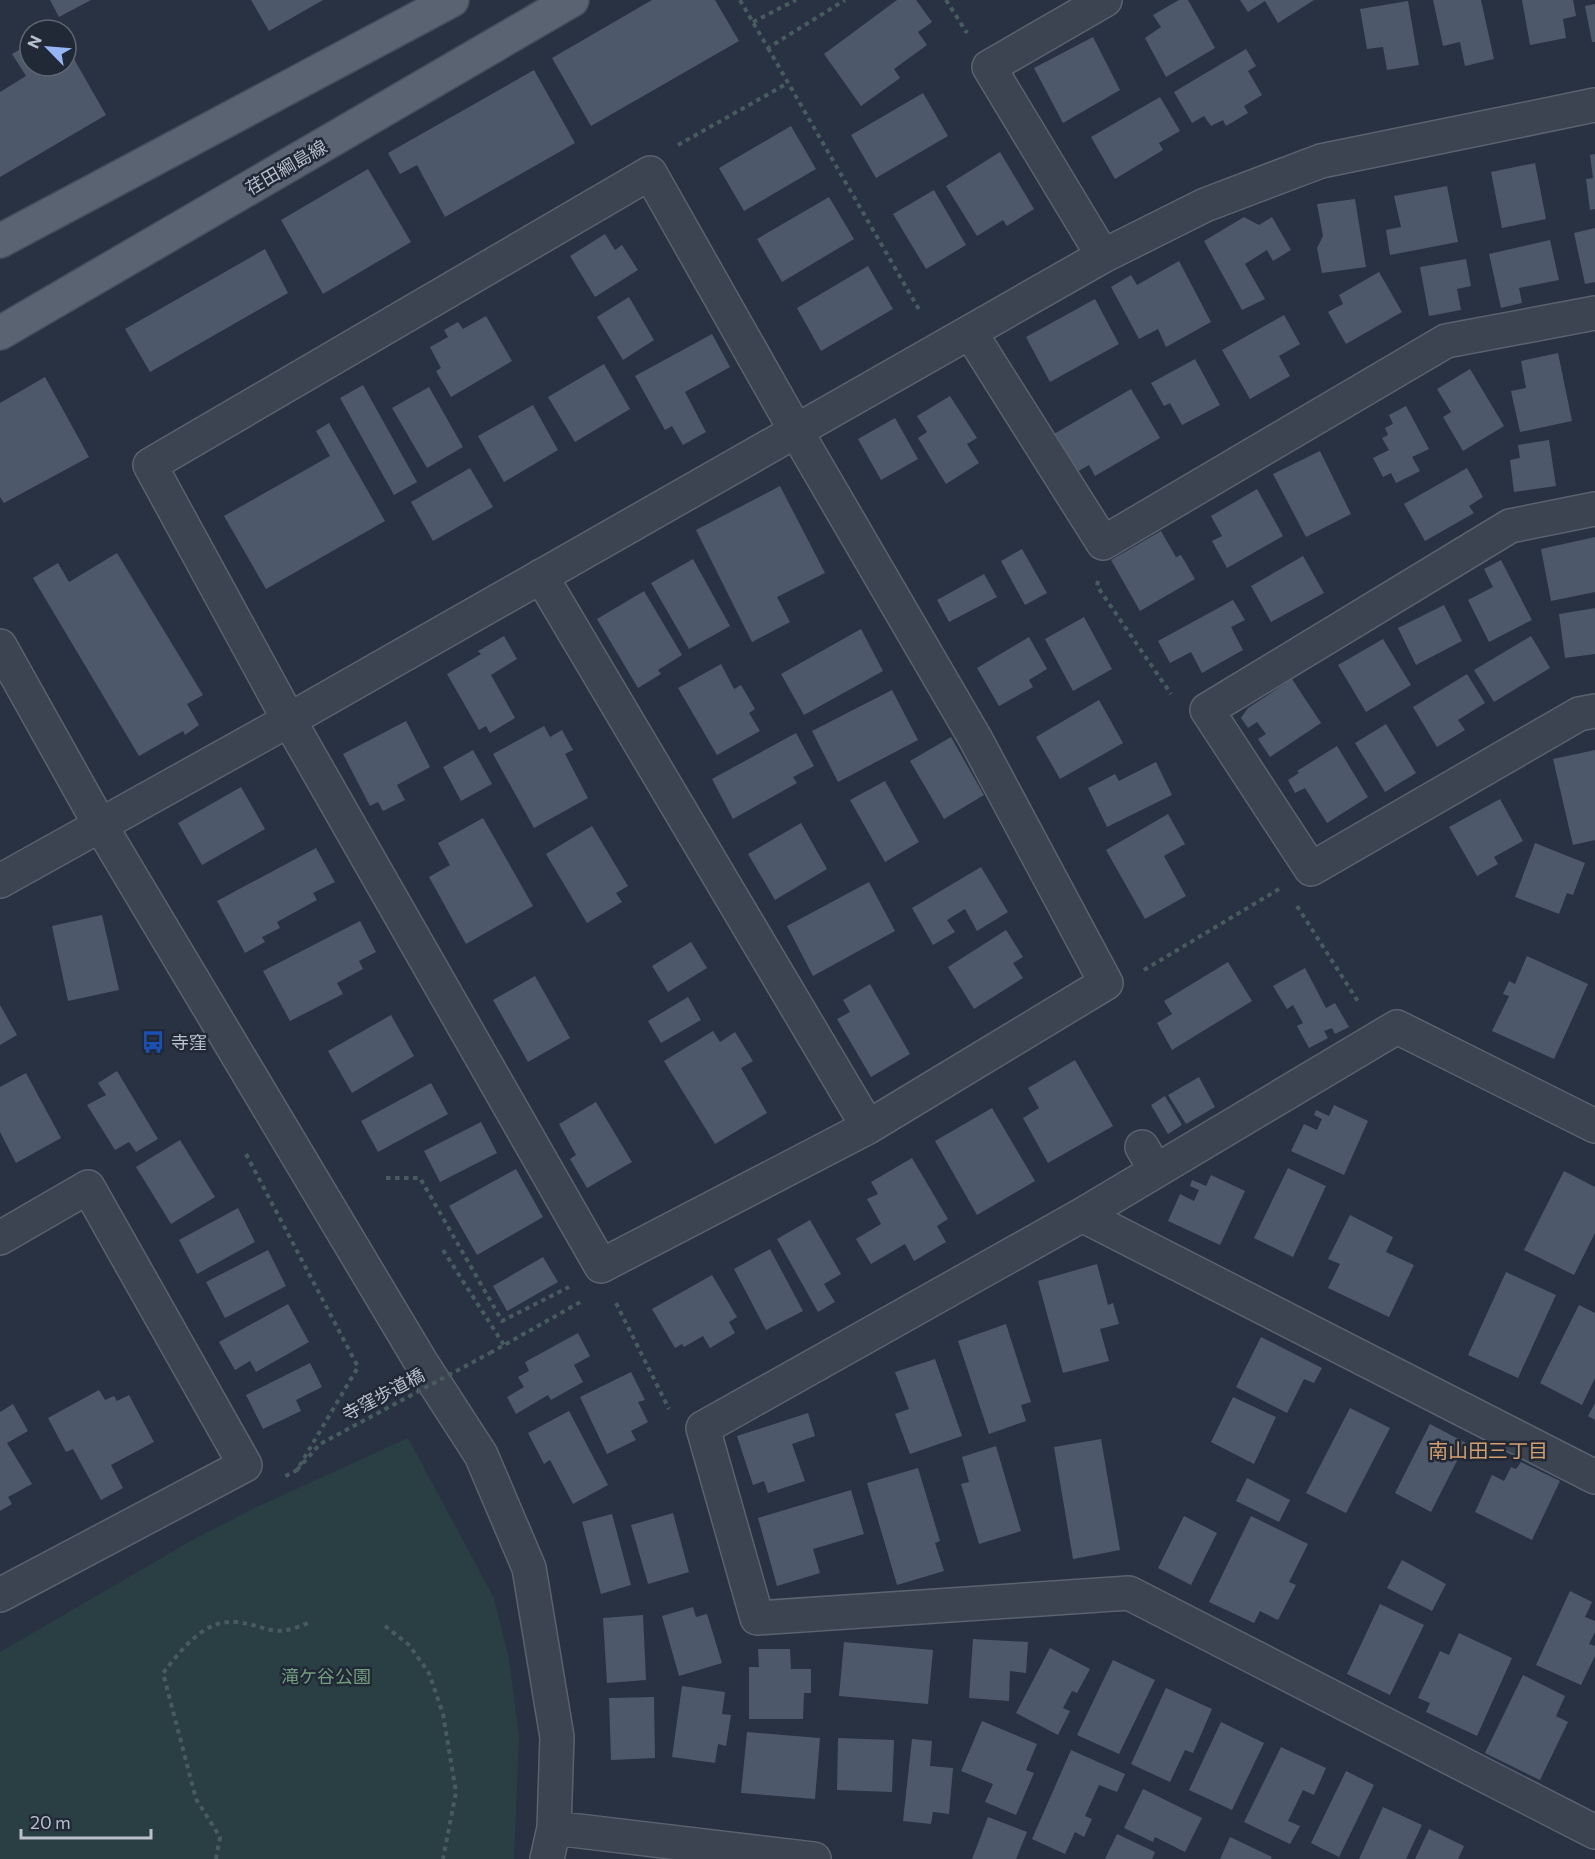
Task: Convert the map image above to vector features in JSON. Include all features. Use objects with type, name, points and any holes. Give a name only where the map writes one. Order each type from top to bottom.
[{"type":"main road","points":[[0,242],[452,0]]},
{"type":"main road","name":"荏田綱島線","points":[[0,333],[572,0]]},
{"type":"street","points":[[1103,256],[988,67],[1105,0]]},
{"type":"street","points":[[0,881],[99,823],[289,720],[1103,256],[1205,205],[1321,161],[1595,105]]},
{"type":"street","points":[[650,173],[796,431],[975,738],[1106,983],[868,1127],[600,1266],[289,720],[150,465],[650,173]]},
{"type":"street","points":[[970,332],[1103,543],[1446,342],[1595,313]]},
{"type":"street","points":[[1595,509],[1510,526],[1208,710],[1311,869],[1579,714],[1595,711]]},
{"type":"street","points":[[541,576],[868,1127]]},
{"type":"street","points":[[0,646],[99,823],[421,1362],[481,1455],[528,1568],[557,1737],[551,1844],[813,1859]]},
{"type":"street","points":[[1595,1126],[1397,1027],[1149,1159],[1082,1215],[703,1428],[757,1618],[1129,1593],[1595,1832]]},
{"type":"street","points":[[0,1238],[88,1187],[245,1465],[0,1595]]},
{"type":"street","points":[[1082,1215],[1595,1477]]},
{"type":"street","points":[[1593,1859],[1595,1855]]},
{"type":"path","points":[[740,0],[768,48],[845,0]]},
{"type":"path","points":[[753,22],[796,0]]},
{"type":"path","points":[[650,173],[667,151],[788,83]]},
{"type":"path","points":[[1103,543],[1097,586],[1169,694],[1208,710]]},
{"type":"path","points":[[1106,983],[1142,971],[1311,869]]},
{"type":"path","name":"寺窪歩道橋","points":[[246,1154],[358,1367],[297,1470],[320,1444],[490,1353]]},
{"type":"path","points":[[386,1178],[420,1178],[502,1321],[586,1279],[600,1266]]},
{"type":"path","points":[[443,1250],[504,1346]]},
{"type":"path","points":[[612,1297],[670,1412],[703,1428]]},
{"type":"path","points":[[216,1859],[220,1837],[196,1799],[163,1673],[189,1641],[216,1624],[235,1622],[288,1632],[308,1623]]},
{"type":"path","points":[[385,1626],[410,1645],[429,1673],[443,1714],[456,1792],[443,1859]]},
{"type":"green space","name":"滝ケ谷公園","points":[[408,1438],[494,1598],[509,1659],[519,1736],[514,1859],[0,1859],[0,1652],[196,1538],[257,1507]]},
{"type":"building","points":[[50,0],[91,0],[59,17]]},
{"type":"building","points":[[251,0],[323,0],[269,31]]},
{"type":"building","points":[[652,0],[715,0],[739,41],[591,126],[552,58]]},
{"type":"building","points":[[897,0],[916,0],[932,22],[918,32],[927,45],[894,69],[900,78],[861,106],[824,54]]},
{"type":"building","points":[[1179,0],[1188,0],[1215,48],[1166,77],[1145,38],[1161,27],[1153,15]]},
{"type":"building","points":[[1240,0],[1314,0],[1278,23],[1265,1],[1248,12]]},
{"type":"building","points":[[1433,0],[1481,0],[1494,59],[1465,66],[1460,42],[1443,46]]},
{"type":"building","points":[[1522,0],[1573,0],[1576,16],[1563,19],[1566,38],[1530,45]]},
{"type":"building","points":[[1408,1],[1419,65],[1387,70],[1383,47],[1367,49],[1360,9]]},
{"type":"building","points":[[1595,4],[1595,42],[1592,42],[1585,6]]},
{"type":"building","points":[[1093,37],[1120,90],[1063,123],[1034,68]]},
{"type":"building","points":[[1246,49],[1256,66],[1248,71],[1262,95],[1244,106],[1248,113],[1226,126],[1223,120],[1211,126],[1204,116],[1192,123],[1174,92]]},
{"type":"building","points":[[18,50],[18,63],[12,54]]},
{"type":"building","points":[[78,66],[106,115],[0,177],[0,92],[23,78],[78,78]]},
{"type":"building","points":[[534,70],[575,143],[445,217],[417,165],[400,174],[388,153]]},
{"type":"building","points":[[923,93],[948,136],[876,178],[851,135]]},
{"type":"building","points":[[1160,97],[1180,131],[1159,143],[1163,150],[1115,179],[1091,137]]},
{"type":"building","points":[[791,126],[816,169],[744,211],[719,168]]},
{"type":"building","points":[[1000,152],[1034,209],[1007,226],[1003,220],[977,236],[946,186]]},
{"type":"building","points":[[1595,154],[1595,209],[1590,210],[1586,179],[1593,178],[1590,155]]},
{"type":"building","points":[[1535,163],[1546,219],[1502,228],[1491,172]]},
{"type":"building","points":[[368,169],[411,242],[323,294],[281,220]]},
{"type":"building","points":[[1447,186],[1458,242],[1390,255],[1386,230],[1401,227],[1394,196]]},
{"type":"building","points":[[934,190],[966,245],[926,269],[893,214]]},
{"type":"building","points":[[829,197],[854,239],[782,282],[757,239]]},
{"type":"building","points":[[1355,199],[1366,267],[1322,273],[1317,248],[1323,236],[1317,204]]},
{"type":"building","points":[[1244,217],[1259,225],[1272,217],[1291,250],[1273,261],[1267,250],[1245,264],[1265,299],[1242,310],[1204,241]]},
{"type":"building","points":[[1595,228],[1595,282],[1585,284],[1574,233]]},
{"type":"building","points":[[605,234],[615,250],[622,245],[638,270],[595,297],[570,256]]},
{"type":"building","points":[[1550,240],[1559,280],[1519,288],[1522,303],[1501,308],[1489,254]]},
{"type":"building","points":[[265,249],[288,293],[150,372],[125,329]]},
{"type":"building","points":[[1466,259],[1471,286],[1457,289],[1461,310],[1429,316],[1420,267]]},
{"type":"building","points":[[1179,261],[1211,322],[1166,347],[1158,329],[1139,339],[1111,287],[1131,275],[1137,285]]},
{"type":"building","points":[[868,266],[893,309],[821,351],[797,308]]},
{"type":"building","points":[[1379,272],[1402,312],[1346,344],[1328,312],[1343,304],[1339,295]]},
{"type":"building","points":[[629,297],[654,340],[623,360],[597,317]]},
{"type":"building","points":[[1095,299],[1119,344],[1050,382],[1026,337]]},
{"type":"building","points":[[1284,315],[1300,344],[1279,356],[1290,376],[1250,399],[1222,350]]},
{"type":"building","points":[[486,316],[512,361],[451,397],[436,371],[441,368],[430,347],[448,337],[444,330],[458,322],[463,329]]},
{"type":"building","points":[[712,334],[730,367],[685,392],[706,432],[683,445],[672,426],[665,430],[635,376]]},
{"type":"building","points":[[1558,353],[1572,421],[1520,432],[1511,391],[1526,388],[1521,361]]},
{"type":"building","points":[[1195,359],[1220,405],[1182,425],[1170,403],[1164,406],[1151,383]]},
{"type":"building","points":[[604,364],[630,409],[575,442],[548,397]]},
{"type":"building","points":[[1470,369],[1504,426],[1463,451],[1443,417],[1451,412],[1437,389]]},
{"type":"building","points":[[45,377],[89,457],[4,503],[0,497],[0,403]]},
{"type":"building","points":[[363,385],[417,482],[394,495],[340,398]]},
{"type":"building","points":[[429,387],[463,447],[427,468],[392,408]]},
{"type":"building","points":[[1131,389],[1160,438],[1095,476],[1089,465],[1077,472],[1054,434]]},
{"type":"building","points":[[950,396],[977,438],[967,444],[979,463],[946,484],[918,438],[927,432],[917,416]]},
{"type":"building","points":[[533,405],[558,450],[504,482],[478,436]]},
{"type":"building","points":[[1406,406],[1429,449],[1412,457],[1420,471],[1396,483],[1391,473],[1383,477],[1373,458],[1389,450],[1382,438],[1388,435],[1385,428],[1393,424],[1389,415]]},
{"type":"building","points":[[895,418],[918,459],[881,480],[858,439]]},
{"type":"building","points":[[329,423],[385,521],[266,589],[224,516],[330,456],[316,431]]},
{"type":"building","points":[[1549,440],[1556,486],[1514,492],[1510,460],[1520,458],[1518,445]]},
{"type":"building","points":[[1320,451],[1351,514],[1306,537],[1273,474]]},
{"type":"building","points":[[470,468],[493,507],[433,541],[411,502]]},
{"type":"building","points":[[1467,468],[1483,497],[1469,506],[1474,513],[1425,541],[1404,504]]},
{"type":"building","points":[[780,486],[825,573],[777,597],[790,622],[752,642],[696,530]]},
{"type":"building","points":[[1257,489],[1283,536],[1227,568],[1212,541],[1222,536],[1211,516]]},
{"type":"building","points":[[1161,531],[1176,557],[1181,555],[1195,579],[1140,611],[1111,560]]},
{"type":"building","points":[[1595,537],[1595,592],[1551,601],[1541,549]]},
{"type":"building","points":[[1022,549],[1047,593],[1025,605],[1001,561]]},
{"type":"building","points":[[117,553],[203,695],[187,704],[199,725],[185,735],[183,731],[139,756],[33,578],[58,563],[69,582]]},
{"type":"building","points":[[1303,556],[1324,593],[1271,622],[1251,586]]},
{"type":"building","points":[[693,559],[730,626],[689,649],[651,583]]},
{"type":"building","points":[[1501,560],[1532,620],[1489,642],[1468,600],[1493,587],[1484,569]]},
{"type":"building","points":[[984,574],[997,597],[949,622],[937,600]]},
{"type":"building","points":[[644,591],[682,655],[658,670],[661,674],[638,688],[597,619]]},
{"type":"building","points":[[1233,600],[1245,620],[1231,627],[1243,650],[1202,673],[1191,652],[1170,663],[1158,641]]},
{"type":"building","points":[[1444,605],[1462,641],[1416,665],[1398,628]]},
{"type":"building","points":[[1595,608],[1595,654],[1565,658],[1559,614]]},
{"type":"building","points":[[1084,617],[1112,669],[1073,691],[1045,639]]},
{"type":"building","points":[[861,629],[883,671],[804,715],[781,674]]},
{"type":"building","points":[[504,636],[517,659],[491,675],[515,718],[490,733],[486,726],[479,730],[447,674],[481,654],[478,651]]},
{"type":"building","points":[[1531,636],[1550,668],[1494,702],[1474,670]]},
{"type":"building","points":[[1029,637],[1047,669],[1029,680],[1033,687],[999,706],[977,668]]},
{"type":"building","points":[[1383,639],[1411,685],[1366,712],[1338,665]]},
{"type":"building","points":[[721,664],[734,689],[741,685],[755,709],[749,713],[760,731],[717,755],[678,688]]},
{"type":"building","points":[[1467,674],[1485,703],[1458,720],[1465,730],[1437,747],[1413,707]]},
{"type":"building","points":[[1292,679],[1321,723],[1270,757],[1258,739],[1266,734],[1257,722],[1248,728],[1241,718],[1248,708]]},
{"type":"building","points":[[892,690],[918,740],[838,782],[812,731]]},
{"type":"building","points":[[1099,700],[1123,743],[1060,779],[1036,737]]},
{"type":"building","points":[[406,721],[430,767],[397,785],[405,800],[383,811],[378,802],[370,806],[343,754]]},
{"type":"building","points":[[1386,724],[1416,773],[1385,792],[1355,743]]},
{"type":"building","points":[[544,726],[550,737],[562,730],[573,750],[565,754],[588,798],[534,828],[493,754]]},
{"type":"building","points":[[796,733],[814,766],[793,777],[797,783],[733,819],[712,779]]},
{"type":"building","points":[[951,737],[984,795],[944,819],[910,761]]},
{"type":"building","points":[[1337,746],[1368,797],[1327,823],[1305,788],[1295,793],[1288,780],[1299,773],[1297,771]]},
{"type":"building","points":[[473,750],[492,784],[461,801],[443,767]]},
{"type":"building","points":[[1595,750],[1595,840],[1573,845],[1553,759]]},
{"type":"building","points":[[1156,762],[1172,795],[1107,827],[1088,788],[1115,774],[1119,781]]},
{"type":"building","points":[[885,781],[919,842],[885,862],[850,800]]},
{"type":"building","points":[[241,787],[265,829],[202,865],[178,823]]},
{"type":"building","points":[[1500,799],[1523,841],[1494,857],[1498,864],[1477,876],[1449,827]]},
{"type":"building","points":[[1168,814],[1185,844],[1164,856],[1186,896],[1145,919],[1106,850]]},
{"type":"building","points":[[483,818],[533,906],[466,944],[429,877],[450,865],[438,843]]},
{"type":"building","points":[[801,823],[827,869],[775,900],[748,854]]},
{"type":"building","points":[[592,826],[628,886],[616,893],[622,902],[587,923],[546,854]]},
{"type":"building","points":[[1535,843],[1585,863],[1573,895],[1567,893],[1559,914],[1515,897]]},
{"type":"building","points":[[316,848],[335,882],[313,893],[317,900],[277,922],[280,928],[262,937],[265,942],[245,953],[217,901]]},
{"type":"building","points":[[981,867],[1008,912],[977,931],[965,909],[947,920],[955,932],[933,945],[912,908]]},
{"type":"building","points":[[869,882],[895,931],[813,976],[787,926]]},
{"type":"building","points":[[102,915],[119,990],[68,1001],[52,926]]},
{"type":"building","points":[[360,921],[376,952],[359,961],[363,969],[337,983],[343,994],[290,1021],[263,971]]},
{"type":"building","points":[[1006,930],[1023,957],[1013,963],[1023,978],[974,1009],[948,967]]},
{"type":"building","points":[[691,942],[707,968],[668,992],[652,966]]},
{"type":"building","points":[[1527,956],[1588,984],[1554,1059],[1492,1031],[1509,996],[1503,994],[1509,981],[1515,984]]},
{"type":"building","points":[[1228,962],[1252,1001],[1172,1050],[1157,1023],[1172,1014],[1164,1001]]},
{"type":"building","points":[[1305,968],[1326,1008],[1335,1003],[1349,1027],[1335,1034],[1332,1028],[1324,1031],[1328,1038],[1309,1048],[1297,1026],[1303,1023],[1293,1005],[1287,1009],[1273,986]]},
{"type":"building","points":[[535,976],[570,1038],[528,1062],[493,1000]]},
{"type":"building","points":[[870,984],[910,1054],[871,1077],[837,1019],[850,1012],[843,1000]]},
{"type":"building","points":[[688,997],[701,1020],[661,1043],[648,1021]]},
{"type":"building","points":[[0,1005],[17,1035],[0,1045]]},
{"type":"building","points":[[391,1015],[414,1056],[352,1093],[328,1051]]},
{"type":"building","points":[[713,1031],[720,1042],[735,1032],[753,1061],[741,1068],[767,1113],[715,1144],[664,1061]]},
{"type":"building","points":[[1075,1060],[1113,1126],[1048,1163],[1023,1118],[1039,1108],[1028,1088]]},
{"type":"building","points":[[117,1071],[158,1139],[136,1152],[129,1142],[115,1150],[87,1105],[106,1095],[98,1083]]},
{"type":"building","points":[[26,1073],[61,1138],[16,1163],[0,1132],[0,1087]]},
{"type":"building","points":[[1199,1077],[1215,1107],[1186,1124],[1168,1095]]},
{"type":"building","points":[[431,1083],[448,1114],[378,1152],[361,1121]]},
{"type":"building","points":[[1165,1096],[1182,1125],[1168,1134],[1151,1105]]},
{"type":"building","points":[[596,1102],[632,1162],[587,1188],[570,1159],[576,1155],[559,1124]]},
{"type":"building","points":[[1334,1105],[1368,1121],[1344,1175],[1291,1151],[1304,1124],[1317,1130],[1322,1119],[1314,1115],[1316,1110],[1329,1116]]},
{"type":"building","points":[[992,1108],[1035,1181],[977,1215],[935,1141]]},
{"type":"building","points":[[481,1122],[497,1153],[440,1182],[424,1151]]},
{"type":"building","points":[[180,1140],[215,1197],[171,1224],[136,1167]]},
{"type":"building","points":[[912,1158],[948,1219],[937,1226],[946,1242],[914,1261],[905,1244],[871,1264],[856,1239],[881,1224],[867,1199],[878,1194],[871,1182]]},
{"type":"building","points":[[1288,1168],[1326,1186],[1293,1257],[1254,1238]]},
{"type":"building","points":[[516,1169],[543,1217],[477,1255],[449,1206]]},
{"type":"building","points":[[1564,1171],[1595,1187],[1595,1233],[1574,1275],[1524,1250]]},
{"type":"building","points":[[1211,1175],[1245,1191],[1220,1245],[1168,1221],[1180,1194],[1194,1201],[1199,1190],[1190,1186],[1192,1180],[1206,1186]]},
{"type":"building","points":[[238,1208],[255,1242],[197,1274],[179,1240]]},
{"type":"building","points":[[1350,1215],[1393,1237],[1386,1252],[1414,1265],[1389,1317],[1328,1288],[1340,1264],[1328,1259]]},
{"type":"building","points":[[810,1220],[841,1274],[824,1284],[835,1302],[818,1312],[777,1239]]},
{"type":"building","points":[[770,1249],[803,1311],[766,1330],[734,1269]]},
{"type":"building","points":[[268,1250],[286,1286],[225,1318],[206,1282]]},
{"type":"building","points":[[543,1257],[558,1282],[507,1311],[493,1286]]},
{"type":"building","points":[[1097,1264],[1108,1305],[1113,1303],[1119,1324],[1100,1329],[1109,1361],[1063,1373],[1038,1281]]},
{"type":"building","points":[[1506,1272],[1556,1295],[1518,1378],[1468,1355]]},
{"type":"building","points":[[712,1275],[737,1317],[729,1322],[735,1333],[710,1348],[703,1336],[684,1347],[682,1344],[675,1348],[652,1309]]},
{"type":"building","points":[[288,1304],[309,1342],[256,1372],[250,1361],[235,1370],[219,1342]]},
{"type":"building","points":[[1579,1305],[1595,1313],[1595,1378],[1582,1405],[1540,1383]]},
{"type":"building","points":[[1006,1324],[1031,1402],[1021,1405],[1026,1421],[989,1434],[958,1341]]},
{"type":"building","points":[[578,1333],[590,1356],[574,1365],[583,1382],[551,1400],[548,1395],[516,1414],[507,1397],[524,1387],[518,1377],[529,1371],[525,1362]]},
{"type":"building","points":[[1261,1337],[1322,1368],[1314,1383],[1304,1379],[1287,1413],[1236,1387]]},
{"type":"building","points":[[935,1359],[962,1436],[910,1454],[895,1414],[909,1409],[895,1372]]},
{"type":"building","points":[[310,1363],[322,1387],[296,1400],[301,1411],[263,1429],[246,1395]]},
{"type":"building","points":[[631,1372],[645,1400],[638,1402],[648,1422],[631,1431],[636,1440],[607,1454],[580,1397]]},
{"type":"building","points":[[99,1390],[105,1400],[114,1396],[117,1401],[129,1395],[154,1442],[111,1465],[123,1488],[101,1500],[73,1449],[66,1452],[48,1418]]},
{"type":"building","points":[[1233,1397],[1276,1417],[1254,1464],[1211,1442]]},
{"type":"building","points":[[1595,1403],[1595,1420],[1588,1416]]},
{"type":"building","points":[[13,1404],[28,1431],[7,1443],[32,1484],[8,1497],[12,1504],[0,1511],[0,1412]]},
{"type":"building","points":[[1350,1408],[1390,1428],[1346,1513],[1306,1493]]},
{"type":"building","points":[[569,1411],[608,1485],[573,1504],[550,1460],[544,1464],[528,1433]]},
{"type":"building","points":[[808,1413],[815,1436],[792,1444],[805,1481],[768,1493],[764,1481],[753,1485],[737,1436]]},
{"type":"building","points":[[1430,1424],[1466,1443],[1431,1512],[1395,1493]]},
{"type":"building","points":[[1101,1439],[1120,1550],[1073,1559],[1054,1447]]},
{"type":"building","points":[[996,1446],[1021,1531],[979,1544],[961,1484],[969,1482],[962,1457]]},
{"type":"building","points":[[1521,1462],[1560,1481],[1532,1540],[1475,1512],[1492,1475],[1504,1481],[1511,1467],[1516,1469]]},
{"type":"building","points":[[918,1468],[940,1541],[935,1543],[944,1571],[897,1585],[867,1483]]},
{"type":"building","points":[[1247,1478],[1290,1500],[1279,1522],[1236,1501]]},
{"type":"building","points":[[851,1490],[864,1534],[813,1549],[820,1573],[777,1586],[758,1518]]},
{"type":"building","points":[[673,1513],[689,1572],[648,1584],[631,1525]]},
{"type":"building","points":[[612,1514],[631,1585],[601,1594],[582,1522]]},
{"type":"building","points":[[1184,1516],[1217,1533],[1191,1585],[1158,1568]]},
{"type":"building","points":[[1251,1516],[1308,1544],[1289,1582],[1296,1585],[1278,1620],[1260,1611],[1254,1623],[1209,1602]]},
{"type":"building","points":[[1402,1560],[1446,1584],[1432,1611],[1387,1588]]},
{"type":"building","points":[[1570,1591],[1592,1602],[1585,1617],[1595,1621],[1595,1632],[1589,1644],[1595,1646],[1595,1656],[1581,1685],[1536,1665]]},
{"type":"building","points":[[1380,1604],[1424,1625],[1390,1695],[1347,1674]]},
{"type":"building","points":[[693,1607],[696,1617],[707,1614],[722,1663],[679,1676],[662,1616]]},
{"type":"building","points":[[643,1615],[646,1680],[607,1683],[603,1618]]},
{"type":"building","points":[[1459,1633],[1512,1658],[1477,1736],[1426,1712],[1430,1703],[1418,1698],[1440,1651],[1449,1655]]},
{"type":"building","points":[[973,1639],[1028,1642],[1026,1673],[1010,1671],[1009,1701],[969,1698]]},
{"type":"building","points":[[844,1642],[933,1650],[928,1704],[839,1696]]},
{"type":"building","points":[[1050,1648],[1090,1669],[1077,1693],[1072,1691],[1063,1708],[1070,1711],[1058,1735],[1016,1713]]},
{"type":"building","points":[[758,1649],[790,1649],[791,1669],[811,1669],[811,1693],[804,1693],[803,1719],[749,1719],[749,1667],[759,1667]]},
{"type":"building","points":[[1113,1660],[1155,1680],[1119,1754],[1077,1735]]},
{"type":"building","points":[[1523,1675],[1565,1696],[1556,1716],[1568,1722],[1540,1780],[1485,1753]]},
{"type":"building","points":[[682,1686],[725,1692],[722,1714],[731,1715],[726,1746],[718,1744],[715,1763],[672,1757]]},
{"type":"building","points":[[1166,1688],[1212,1709],[1193,1753],[1185,1750],[1170,1782],[1131,1764]]},
{"type":"building","points":[[654,1697],[655,1758],[611,1760],[609,1698]]},
{"type":"building","points":[[982,1721],[1037,1744],[1026,1770],[1034,1773],[1016,1815],[985,1802],[993,1784],[961,1771]]},
{"type":"building","points":[[1221,1722],[1264,1743],[1232,1810],[1189,1790]]},
{"type":"building","points":[[747,1732],[820,1738],[815,1799],[741,1793]]},
{"type":"building","points":[[838,1738],[894,1740],[892,1792],[837,1790]]},
{"type":"building","points":[[912,1739],[932,1741],[930,1766],[953,1768],[949,1814],[933,1812],[931,1824],[903,1821]]},
{"type":"building","points":[[1281,1747],[1326,1768],[1314,1795],[1303,1790],[1288,1821],[1300,1826],[1290,1844],[1244,1822]]},
{"type":"building","points":[[1071,1750],[1125,1774],[1117,1792],[1099,1785],[1085,1816],[1092,1819],[1084,1837],[1075,1832],[1065,1854],[1032,1839]]},
{"type":"building","points":[[1346,1771],[1374,1785],[1339,1857],[1311,1843]]},
{"type":"building","points":[[1143,1789],[1202,1818],[1185,1852],[1155,1837],[1153,1842],[1124,1828]]},
{"type":"building","points":[[1383,1807],[1422,1825],[1406,1859],[1359,1859]]},
{"type":"building","points":[[988,1817],[1027,1832],[1016,1859],[972,1859]]},
{"type":"building","points":[[1429,1829],[1464,1846],[1458,1859],[1415,1859]]},
{"type":"building","points":[[1117,1834],[1155,1852],[1152,1859],[1105,1859]]},
{"type":"building","points":[[1230,1837],[1272,1857],[1271,1859],[1220,1859]]},
{"type":"place","name":"寺窪","points":[[153,1042]]},
{"type":"district","name":"南山田三丁目","points":[[1488,1450]]}]
